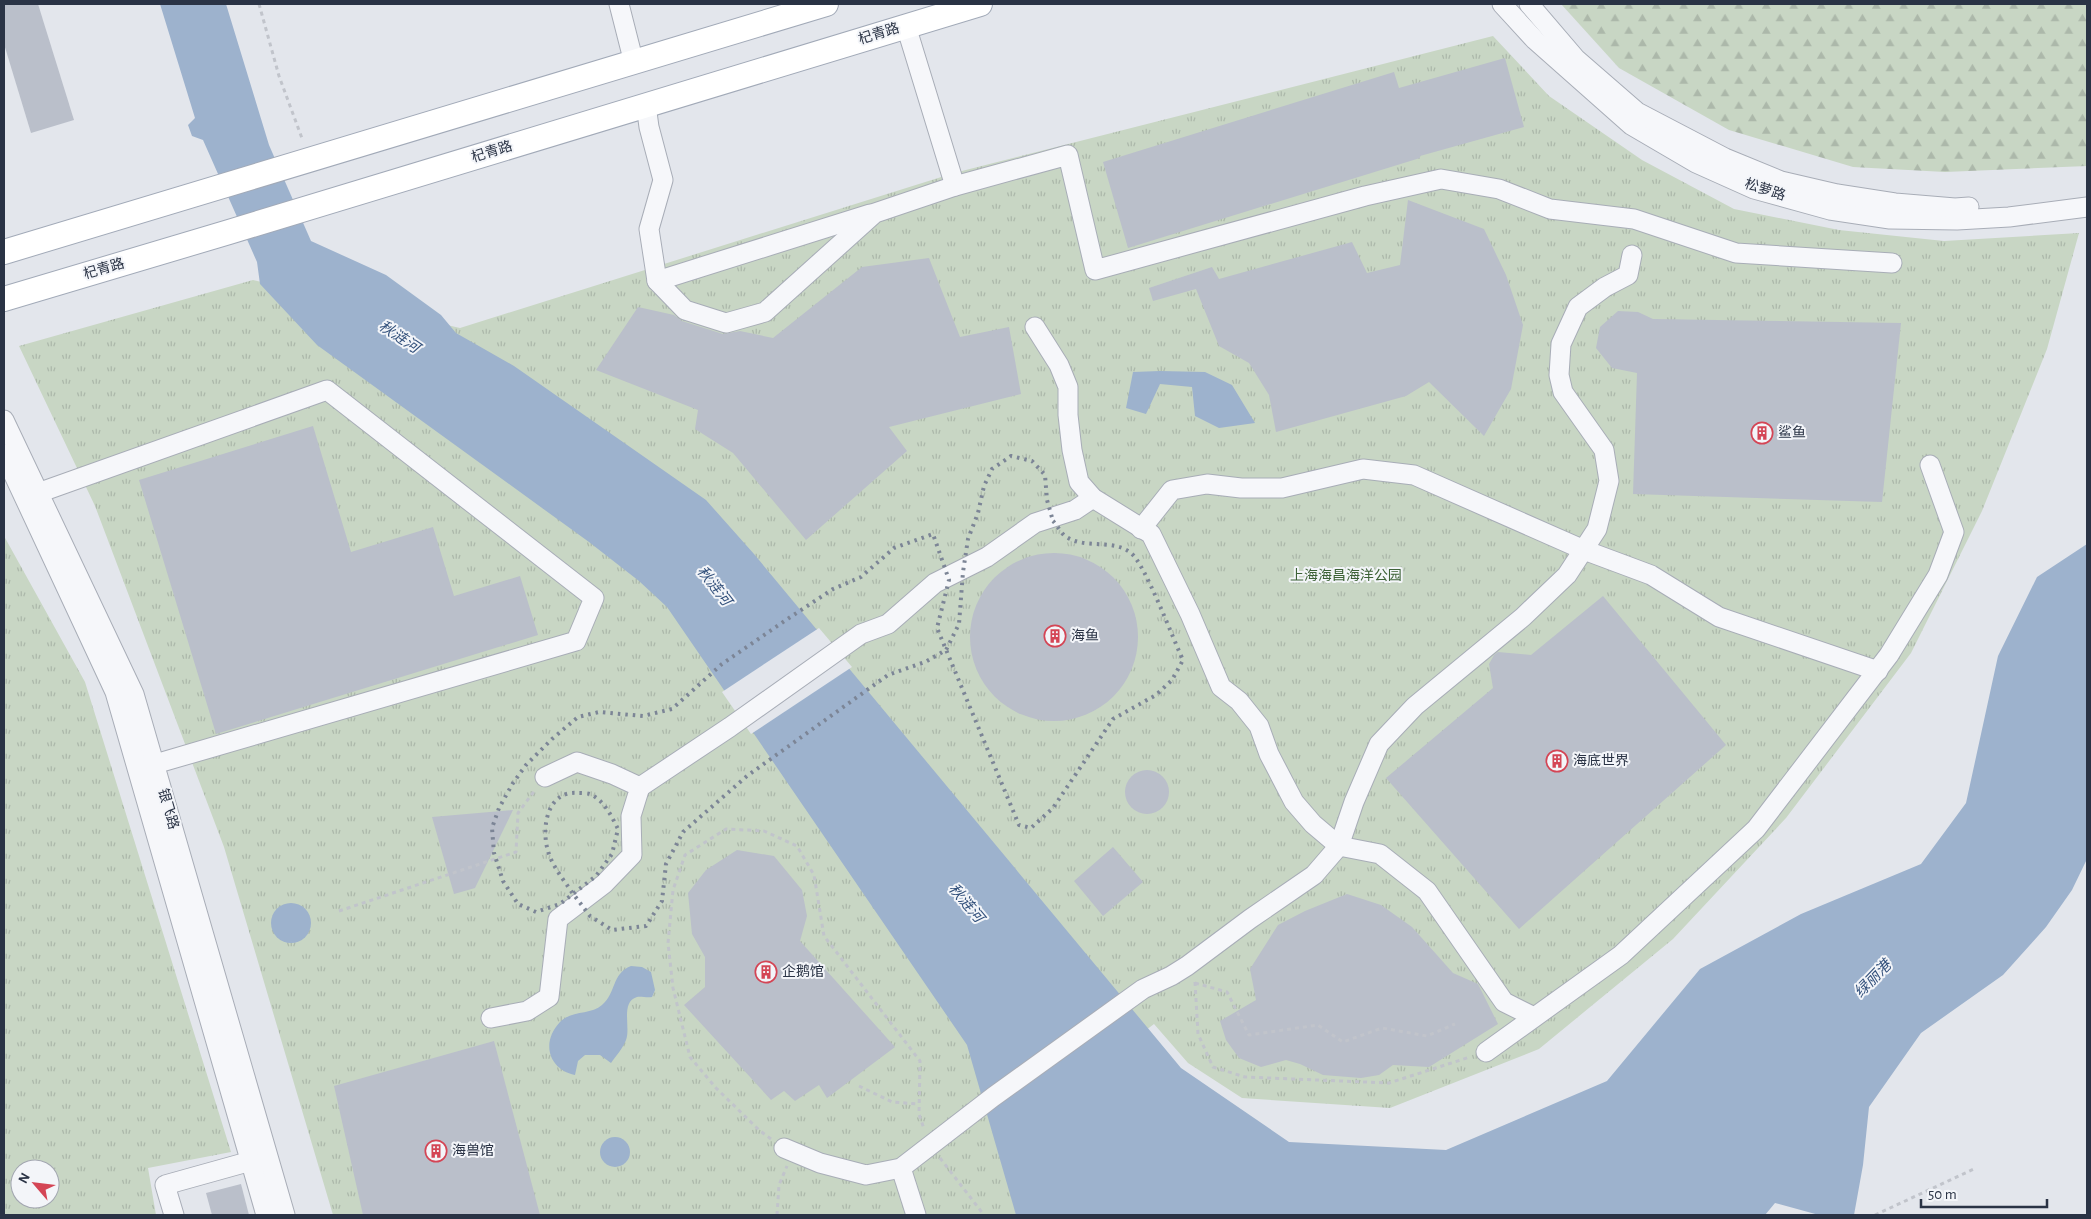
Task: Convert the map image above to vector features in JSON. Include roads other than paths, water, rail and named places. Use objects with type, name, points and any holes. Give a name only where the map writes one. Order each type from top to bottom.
[{"type":"main road","points":[[4,252],[826,4]]},
{"type":"main road","name":"杞青路","points":[[4,299],[980,4]]},
{"type":"street","points":[[618,4],[634,63]]},
{"type":"street","name":"松萝路","points":[[1502,4],[1535,40],[1631,125],[1696,163],[1754,189],[1830,210],[1890,219],[1957,220],[2010,217],[2087,207]]},
{"type":"street","name":"松萝路","points":[[1529,4],[1576,59],[1637,112],[1725,158],[1781,181],[1837,194],[1894,203],[1955,208],[2016,204],[2087,196]]},
{"type":"street","points":[[906,26],[955,186]]},
{"type":"street","points":[[646,105],[649,127],[663,180],[649,229],[657,282],[685,310],[726,323],[766,312],[874,212]]},
{"type":"street","points":[[657,282],[955,186],[1068,155],[1095,270],[1365,196],[1441,179],[1499,189],[1550,209],[1634,219],[1736,254],[1892,263]]},
{"type":"street","points":[[789,1150],[820,1163],[866,1175],[900,1168],[993,1097],[1143,989],[1187,966],[1250,919],[1314,875],[1339,846],[1354,802],[1380,744],[1415,706],[1523,617],[1567,575],[1598,530],[1609,481],[1604,450],[1563,392],[1559,375],[1560,344],[1578,307],[1605,287],[1628,275],[1632,254]]},
{"type":"street","points":[[1035,327],[1060,365],[1068,387],[1068,415],[1072,450],[1079,482],[1093,498],[1151,534],[1190,614],[1221,686],[1238,701],[1260,726],[1269,754],[1294,802],[1313,824],[1339,846],[1380,854],[1427,891],[1504,1002],[1534,1017]]},
{"type":"street","points":[[38,493],[327,390],[594,598],[576,641],[154,764]]},
{"type":"street","name":"银飞路","points":[[4,420],[134,694],[285,1215]]},
{"type":"street","points":[[4,454],[115,692],[266,1215]]},
{"type":"street","points":[[1486,1052],[1621,954],[1756,829],[1878,671],[1938,575],[1954,532],[1930,465]]},
{"type":"street","points":[[1141,529],[1172,490],[1207,484],[1241,488],[1282,488],[1363,469],[1414,476],[1584,550],[1651,575],[1719,617],[1878,671]]},
{"type":"street","points":[[491,1018],[527,1011],[549,997],[558,919],[604,884],[632,855],[631,816],[640,787],[730,727],[860,634],[888,624],[935,583],[986,557],[1035,523],[1075,510],[1093,498]]},
{"type":"street","points":[[545,777],[576,762],[612,774],[640,787]]},
{"type":"street","points":[[174,1215],[165,1185],[251,1161]]},
{"type":"street","points":[[900,1168],[916,1215]]},
{"type":"water","points":[[160,4],[226,4],[269,145],[311,241],[386,275],[441,315],[456,333],[514,366],[706,500],[754,554],[1181,1068],[1289,1142],[1446,1150],[1607,1081],[1700,969],[1801,914],[1921,864],[1966,803],[1998,656],[2037,577],[2087,544],[2087,859],[2072,890],[2046,927],[2003,975],[1921,1033],[1869,1107],[1863,1165],[1854,1215],[1819,1215],[1775,1203],[1765,1215],[1016,1215],[967,1045],[667,607],[639,581],[589,542],[317,345],[260,284],[257,262],[203,140],[192,136],[188,125],[195,118]]},
{"type":"water","points":[[1133,372],[1205,372],[1232,385],[1255,423],[1219,428],[1195,416],[1192,387],[1160,384],[1146,414],[1126,408]]},
{"type":"water","points":[[295,903],[302,906],[308,912],[311,923],[310,931],[302,940],[295,943],[287,943],[280,940],[272,931],[271,919],[274,912],[283,904]]},
{"type":"water","points":[[631,966],[642,967],[651,972],[655,990],[652,997],[637,997],[629,1004],[627,1010],[627,1035],[623,1046],[611,1063],[600,1055],[585,1055],[578,1061],[575,1075],[566,1072],[553,1061],[550,1054],[549,1046],[554,1030],[565,1018],[598,1008],[602,1005],[610,995],[617,978],[625,969]]},
{"type":"water","points":[[615,1137],[626,1141],[630,1152],[626,1163],[615,1167],[604,1163],[600,1152],[604,1141]]},
{"type":"railway","points":[[1053,521],[1047,500],[1045,475],[1032,461],[1011,456],[992,469],[984,486],[978,513],[968,539],[959,624],[946,650],[925,662],[888,675],[747,776],[683,832],[666,864],[662,901],[646,926],[612,930],[590,916],[573,894],[570,889],[555,868],[550,857],[545,832],[546,822],[553,804],[559,798],[568,794],[589,794],[599,800],[610,814],[618,829],[612,854],[596,876],[560,904],[536,912],[518,904],[503,881],[494,853],[492,828],[499,808],[513,783],[526,765],[552,739],[578,717],[599,712],[643,716],[672,709],[722,664],[786,620],[833,589],[861,577],[894,548],[933,534],[949,580],[937,628],[1019,825],[1031,828],[1053,808],[1113,719],[1156,695],[1172,680],[1183,660],[1144,571],[1131,553],[1115,546],[1073,540],[1065,536],[1053,521]]},
{"type":"place","name":"鲨鱼","points":[[1762,433]]},
{"type":"place","name":"海鱼","points":[[1055,636]]},
{"type":"place","name":"海底世界","points":[[1557,761]]},
{"type":"place","name":"企鹅馆","points":[[766,972]]},
{"type":"place","name":"海兽馆","points":[[436,1151]]},
{"type":"water label","name":"秋涟河","points":[[399,337]]},
{"type":"water label","name":"秋涟河","points":[[714,586]]},
{"type":"water label","name":"秋涟河","points":[[966,903]]},
{"type":"water label","name":"绿丽港","points":[[1873,979]]},
{"type":"park label","name":"上海海昌海洋公园","points":[[1346,576]]}]
